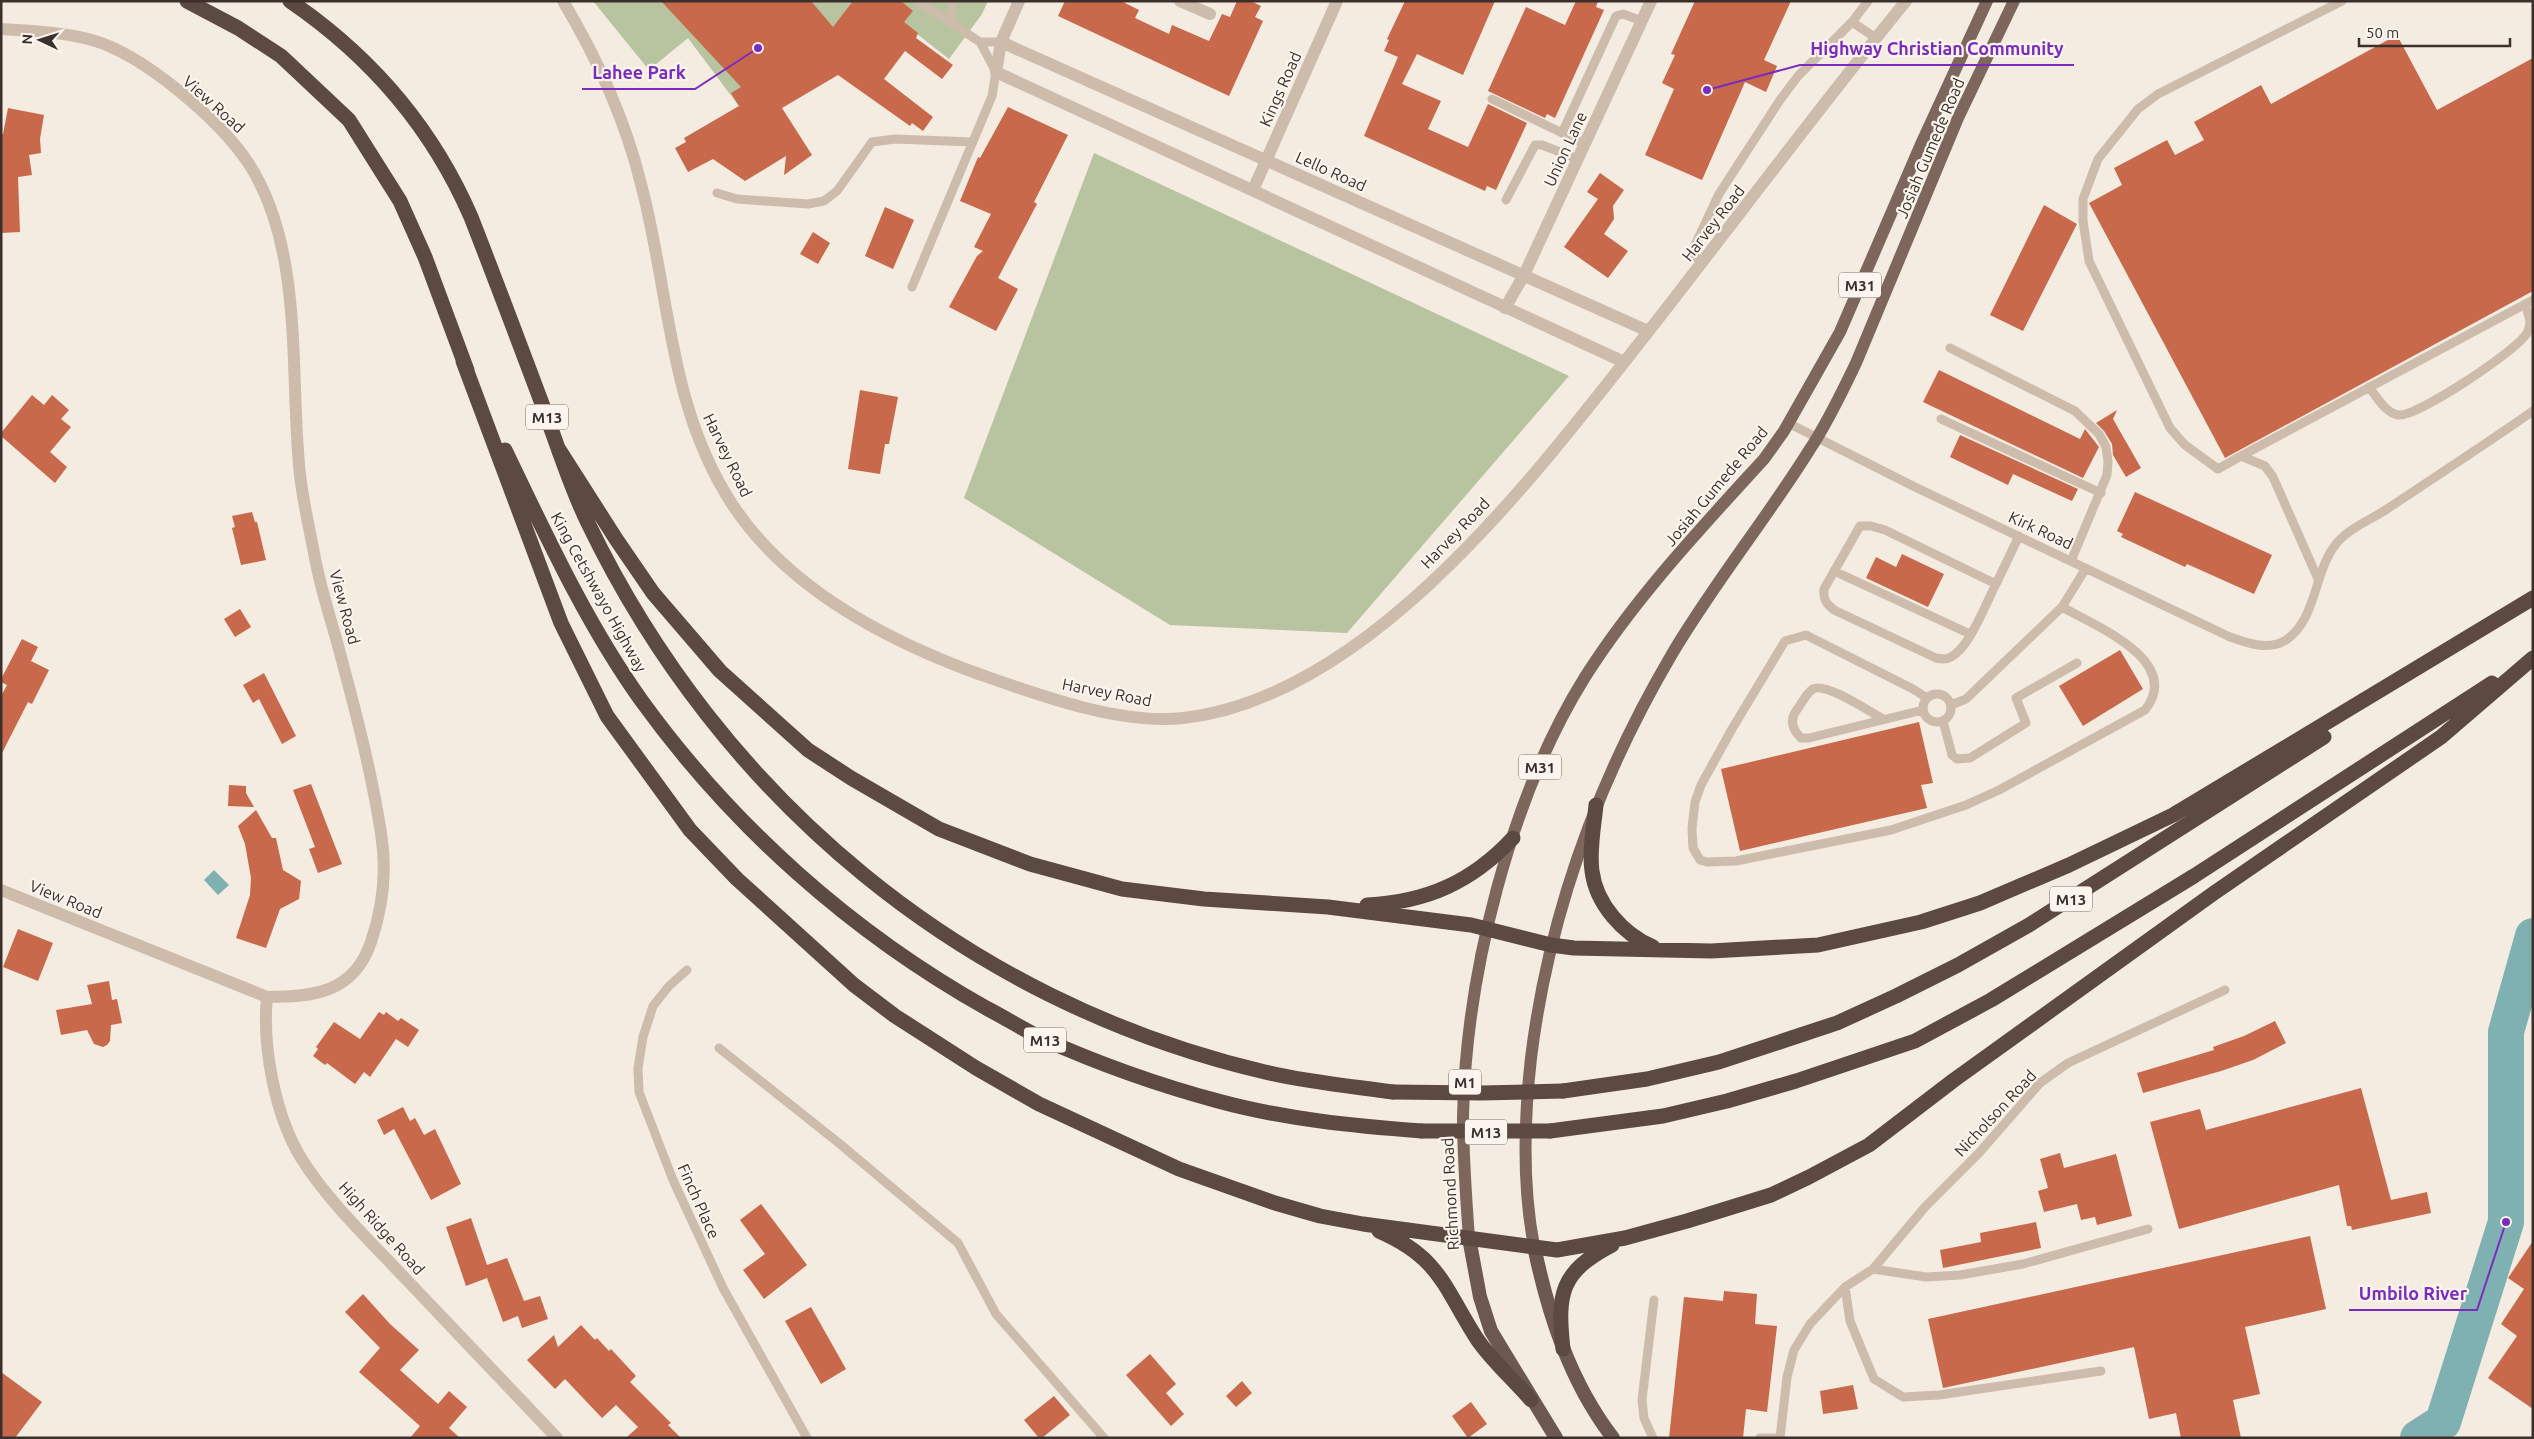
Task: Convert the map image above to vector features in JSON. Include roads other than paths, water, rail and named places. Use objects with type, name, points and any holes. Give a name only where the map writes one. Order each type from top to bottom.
[{"type":"highway","name":"King Cetshwayo Highway","points":[[187,1],[238,28],[281,56],[349,120],[400,201],[425,257],[463,361],[558,559],[608,651],[641,700],[732,811],[789,866],[838,908],[897,952],[959,993],[1039,1037],[1121,1070],[1218,1101],[1314,1121],[1422,1131],[1550,1131],[1663,1116],[1727,1101],[1796,1081],[1915,1041],[1990,1000],[2194,876],[2533,657]]},
{"type":"highway","name":"King Cetshwayo Highway","points":[[290,1],[346,45],[408,107],[436,148],[456,184],[471,217],[563,465],[588,522],[626,596],[679,677],[759,776],[815,833],[875,886],[930,925],[1006,974],[1126,1030],[1266,1072],[1393,1092],[1481,1093],[1563,1091],[1647,1080],[1782,1043],[1837,1023],[1958,965],[2029,925],[2533,600]]},
{"type":"highway","points":[[463,361],[561,623],[607,716],[690,830],[744,885],[854,985],[895,1016],[976,1068],[1039,1104],[1179,1169],[1275,1203],[1320,1216],[1363,1224],[1557,1250],[1625,1238],[1771,1195],[1869,1145],[1954,1080],[2214,893],[2441,737],[2533,657]]},
{"type":"highway","points":[[558,448],[616,539],[653,592],[689,637],[720,671],[808,750],[851,778],[940,829],[1030,864],[1122,889],[1214,900],[1328,907],[1488,928],[1551,945],[1574,948],[1656,948],[1711,952],[1818,945],[1921,922],[1980,903],[2069,865],[2173,816],[2533,600]]},
{"type":"highway","points":[[1596,805],[1591,871],[1597,892],[1620,924],[1638,940],[1656,948]]},
{"type":"highway","points":[[1328,907],[1384,904],[1420,899],[1475,873],[1493,860],[1513,838]]},
{"type":"highway","points":[[1363,1224],[1396,1238],[1421,1254],[1437,1272],[1478,1340],[1531,1400]]},
{"type":"highway","name":"Richmond Road","points":[[1469,1238],[1480,1297],[1491,1331],[1531,1400],[1556,1438]]},
{"type":"highway","points":[[1563,1349],[1560,1320],[1564,1285],[1590,1256],[1625,1238]]},
{"type":"highway","points":[[1534,1246],[1552,1322],[1563,1349],[1589,1402],[1613,1438]]},
{"type":"main road","name":"Josiah Gumede Road","points":[[1488,928],[1513,838],[1535,779],[1558,726],[1585,678],[1625,619],[1764,459],[1788,423],[1840,332],[1922,142],[1988,1]]},
{"type":"main road","name":"Josiah Gumede Road","points":[[1551,945],[1576,858],[1596,805],[1622,746],[1673,652],[1817,438],[1856,363],[1958,118],[2014,1]]},
{"type":"main road","name":"Richmond Road","points":[[1469,1238],[1463,1116],[1467,1053],[1488,928]]},
{"type":"main road","points":[[1534,1246],[1526,1195],[1526,1099],[1534,1035],[1551,945]]},
{"type":"street","name":"Harvey Road","points":[[563,1],[596,59],[630,150],[641,184],[671,342],[684,398],[696,434],[733,506],[775,554],[801,577],[849,613],[913,646],[964,668],[1031,693],[1121,715],[1159,719],[1183,718],[1242,705],[1276,691],[1333,661],[1383,625],[1418,594],[1482,531],[1587,410],[1906,1]]},
{"type":"street","points":[[1019,1],[1001,42],[996,72],[1624,362]]},
{"type":"street","points":[[1180,1],[1210,14]]},
{"type":"street","name":"Kings Road","points":[[1253,190],[1337,1]]},
{"type":"street","name":"Union Lane","points":[[1505,308],[1524,276],[1651,1]]},
{"type":"street","name":"View Road","points":[[1,29],[75,36],[96,41],[120,51],[146,67],[212,120],[237,146],[264,194],[277,230],[290,306],[300,476],[315,559],[354,704],[381,834],[384,877],[380,910],[371,944],[363,960],[351,975],[322,993],[297,997],[267,997],[1,890]]},
{"type":"street","name":"Lello Road","points":[[1001,42],[1648,330]]},
{"type":"street","name":"High Ridge Road","points":[[267,997],[266,1039],[281,1112],[301,1157],[316,1179],[371,1243],[557,1438]]},
{"type":"lane","points":[[912,287],[992,96],[996,72],[980,42],[918,1]]},
{"type":"lane","points":[[951,24],[953,1]]},
{"type":"lane","points":[[1702,263],[1694,255],[1694,247],[1719,194],[1780,100],[1798,76],[1852,22],[1868,1]]},
{"type":"lane","points":[[2342,1],[2158,94],[2138,109],[2098,159],[2083,199],[2083,221],[2089,261],[2170,428],[2185,445],[2218,468],[2369,387],[2529,302],[2530,321],[2526,334],[2504,356],[2422,408],[2400,415],[2394,414],[2369,387]]},
{"type":"lane","points":[[1562,133],[1616,16],[1623,14],[1642,21]]},
{"type":"lane","points":[[1852,22],[1876,38]]},
{"type":"lane","points":[[980,42],[1001,42]]},
{"type":"lane","points":[[1492,99],[1585,144]]},
{"type":"lane","points":[[717,193],[737,199],[808,204],[824,201],[837,191],[872,142],[894,139],[972,142]]},
{"type":"lane","points":[[1506,200],[1535,145],[1542,145],[1578,159]]},
{"type":"lane","points":[[1950,348],[2075,411],[2099,434],[2106,447],[2108,461],[2101,493],[2071,561]]},
{"type":"lane","points":[[2318,579],[2333,549],[2344,535],[2372,519],[2533,411]]},
{"type":"lane","points":[[1941,419],[2101,493]]},
{"type":"lane","name":"Kirk Road","points":[[1788,423],[2230,637],[2261,645],[2271,645],[2285,640],[2300,624],[2318,579]]},
{"type":"lane","points":[[2241,456],[2264,466],[2272,477],[2318,579]]},
{"type":"lane","points":[[1996,584],[1885,530],[1866,525],[1858,528],[1824,589],[1826,604],[1834,610],[1944,660],[1951,658],[1965,644],[1996,584],[2019,536]]},
{"type":"lane","points":[[1951,705],[1966,699],[2062,607],[2086,568]]},
{"type":"lane","points":[[1834,571],[1970,634]]},
{"type":"lane","points":[[1927,698],[1913,689],[1806,635],[1785,641],[1701,785],[1695,802],[1692,828],[1692,848],[1696,855],[1700,860],[1707,862],[1736,861],[1891,830],[1966,804],[1999,790],[2145,710],[2153,693],[2153,679],[2150,666],[2144,657],[2062,607]]},
{"type":"lane","points":[[1943,721],[1952,755],[1957,759],[1970,758],[2026,722],[2016,698],[2077,663]]},
{"type":"lane","points":[[1883,719],[1832,691],[1819,688],[1812,690],[1794,714],[1792,722],[1794,731],[1801,738],[1809,738],[1923,710]]},
{"type":"lane","points":[[1932,694],[1944,695],[1951,705],[1948,717],[1943,721],[1930,720],[1923,710],[1927,698],[1932,694]]},
{"type":"lane","name":"Finch Place","points":[[687,970],[669,986],[653,1006],[642,1037],[638,1068],[639,1092],[672,1180],[723,1288],[807,1438]]},
{"type":"lane","name":"Nicholson Road","points":[[1778,1438],[1787,1377],[1794,1350],[1810,1324],[1845,1287],[1873,1270],[1925,1207],[1979,1152],[2040,1083],[2068,1063],[2225,990]]},
{"type":"lane","points":[[719,1048],[840,1144],[958,1243],[996,1314],[1104,1438]]},
{"type":"lane","points":[[1873,1270],[1926,1277],[1960,1275],[2023,1264],[2148,1229]]},
{"type":"lane","points":[[1845,1287],[1850,1321],[1874,1379],[1902,1397],[1939,1395],[2101,1371]]},
{"type":"lane","points":[[1653,1438],[1644,1418],[1642,1400],[1654,1300]]},
{"type":"lane","points":[[1760,1438],[1778,1438]]},
{"type":"water","points":[[214,870],[229,885],[218,895],[204,880]]},
{"type":"waterway","points":[[2418,1438],[2443,1422],[2506,1222],[2506,1032],[2533,936]]},
{"type":"place","name":"Lahee Park","points":[[758,48]]},
{"type":"place","name":"Highway Christian Community","points":[[1707,90]]},
{"type":"place","name":"Umbilo River","points":[[2506,1222]]}]
